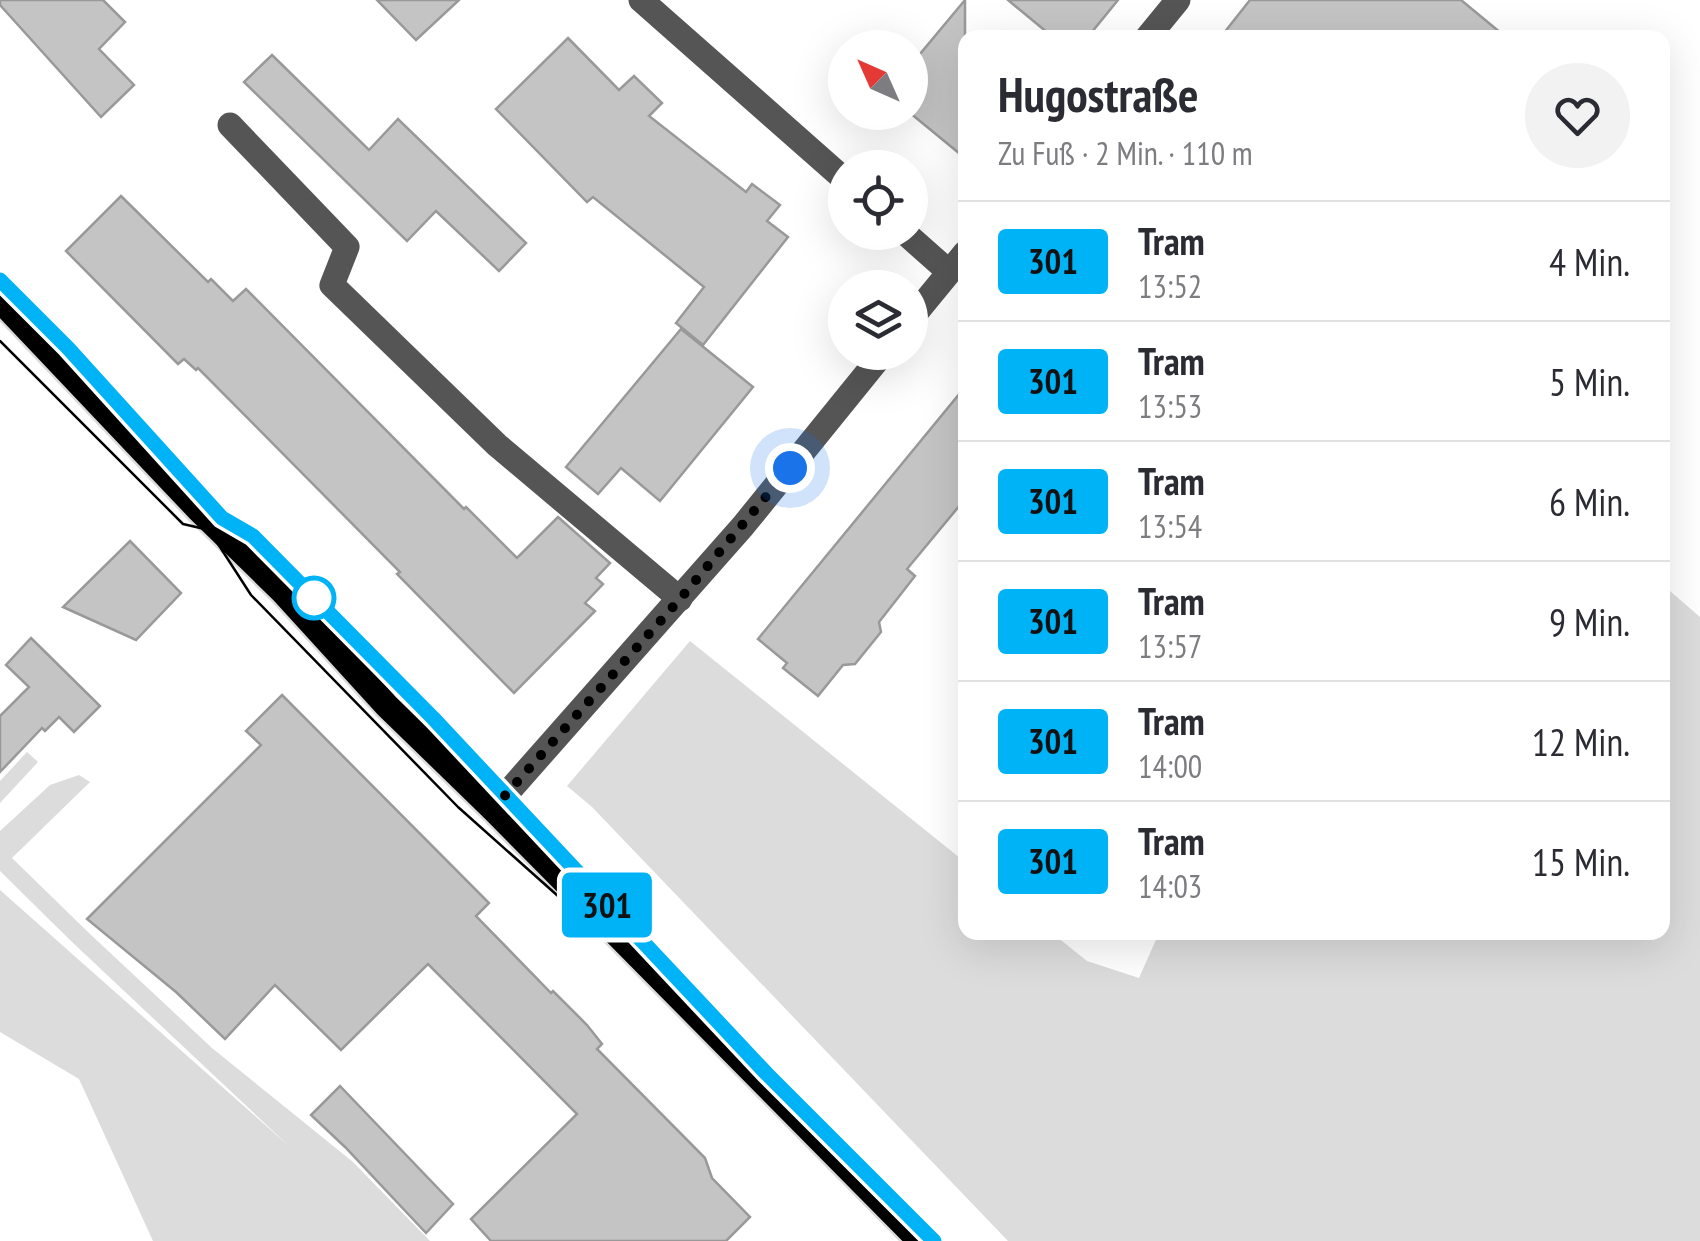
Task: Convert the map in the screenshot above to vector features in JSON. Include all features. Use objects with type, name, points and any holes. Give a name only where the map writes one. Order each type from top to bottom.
[{"type":"main road","points":[[0,300],[198,508],[284,592],[387,706],[920,1241]]},
{"type":"street","points":[[641,0],[828,165]]},
{"type":"street","points":[[1153,30],[1178,0]]},
{"type":"street","points":[[230,124],[346,247],[332,285],[497,445],[680,599]]},
{"type":"street","points":[[928,246],[957,262],[928,298]]},
{"type":"street","points":[[493,809],[743,526],[869,370]]},
{"type":"shaded area","points":[[1670,591],[1700,617],[1700,1241],[1008,1241],[592,807],[567,786],[690,641],[958,856],[958,940],[1061,940],[1087,961],[1139,978],[1156,940],[1670,940]]},
{"type":"shaded area","points":[[27,752],[38,762],[0,803],[0,781]]},
{"type":"shaded area","points":[[79,775],[90,782],[12,858],[212,1048],[353,1162],[430,1241],[153,1241],[79,1079],[0,1032],[0,890],[290,1147],[0,871],[0,831],[50,785]]},
{"type":"building","points":[[0,0],[103,0],[125,22],[99,49],[134,85],[101,117],[0,5]]},
{"type":"building","points":[[377,0],[459,0],[416,40]]},
{"type":"building","points":[[965,0],[965,30],[958,30],[958,152],[928,128],[928,44]]},
{"type":"building","points":[[1008,0],[1118,0],[1094,30],[1044,30]]},
{"type":"building","points":[[1250,0],[1461,0],[1497,30],[1226,30]]},
{"type":"building","points":[[568,38],[619,90],[634,76],[662,103],[649,116],[746,192],[752,184],[780,205],[767,221],[788,237],[703,345],[676,323],[704,287],[593,197],[587,202],[496,109]]},
{"type":"building","points":[[272,55],[369,150],[398,119],[526,243],[499,271],[436,211],[407,241],[244,82]]},
{"type":"building","points":[[121,196],[208,282],[211,279],[233,301],[246,289],[517,558],[558,517],[610,563],[596,578],[603,584],[585,603],[595,611],[514,693],[198,368],[184,359],[178,364],[66,251]]},
{"type":"building","points":[[681,329],[753,387],[660,501],[621,468],[598,494],[566,467]]},
{"type":"building","points":[[958,396],[958,507],[907,569],[915,576],[879,622],[881,632],[855,664],[843,665],[818,696],[783,668],[787,663],[758,639]]},
{"type":"building","points":[[130,541],[181,593],[136,640],[63,607]]},
{"type":"building","points":[[31,638],[100,706],[74,732],[59,717],[45,731],[42,728],[0,772],[0,716],[29,687],[6,665]]},
{"type":"building","points":[[282,695],[489,903],[476,916],[587,1025],[602,1044],[597,1049],[705,1158],[712,1178],[750,1217],[726,1241],[491,1241],[471,1219],[577,1114],[428,964],[341,1050],[275,985],[225,1039],[176,992],[87,919],[261,745],[246,731]]},
{"type":"building","points":[[340,1086],[453,1204],[426,1233],[311,1115]]},
{"type":"tram line","points":[[0,280],[68,348],[222,518],[253,536],[433,718],[767,1073],[935,1241]]},
{"type":"tram line","name":"301","points":[[0,280],[68,348],[222,518],[253,536],[433,718],[766,1073],[934,1241]]},
{"type":"tram line","points":[[0,341],[183,524],[209,530],[251,595],[458,807],[641,970],[910,1241]]},
{"type":"route","points":[[314,598],[308,622],[493,809],[680,599],[790,468]]}]
